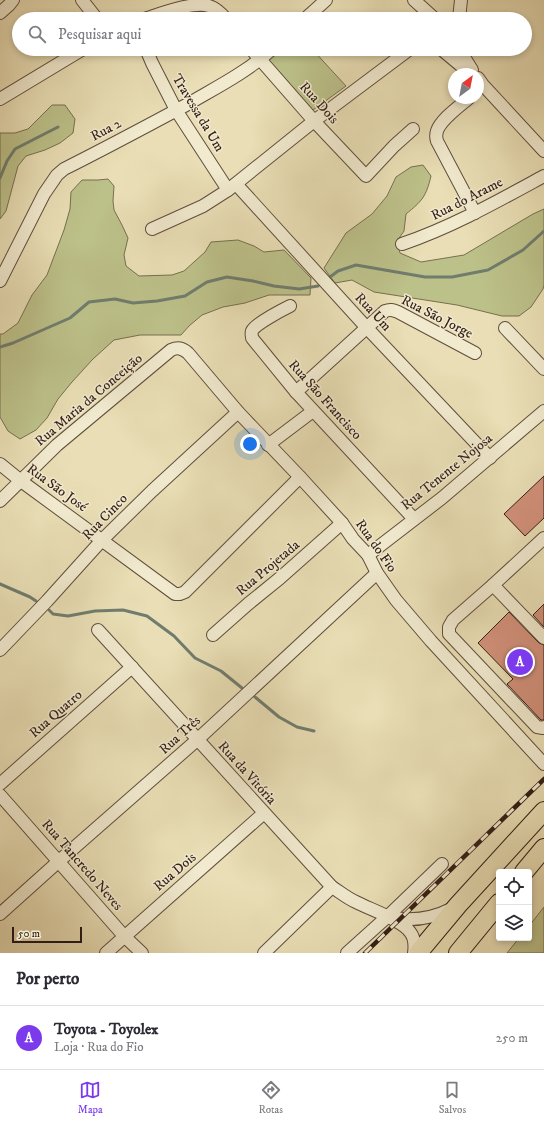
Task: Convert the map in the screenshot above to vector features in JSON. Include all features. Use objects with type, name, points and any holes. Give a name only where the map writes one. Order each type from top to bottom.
[{"type":"highway","points":[[418,953],[458,905],[544,811]]},
{"type":"highway","points":[[526,869],[544,848]]},
{"type":"highway","points":[[458,953],[497,905]]},
{"type":"street","points":[[0,13],[13,0]]},
{"type":"street","points":[[313,12],[326,0]]},
{"type":"street","points":[[414,0],[427,12]]},
{"type":"street","points":[[460,12],[461,0]]},
{"type":"street","points":[[86,2],[92,12]]},
{"type":"street","points":[[169,12],[202,4],[217,9],[220,12]]},
{"type":"street","points":[[0,99],[71,56]]},
{"type":"street","name":"Travessa da Um","points":[[149,56],[176,110],[232,187]]},
{"type":"street","name":"Rua Dois","points":[[257,56],[314,121],[366,176],[394,146],[413,129]]},
{"type":"street","name":"Rua 2","points":[[0,281],[44,194],[57,175],[64,169],[176,110],[240,73],[264,56]]},
{"type":"street","points":[[152,229],[203,206],[232,187],[314,121],[401,56]]},
{"type":"street","points":[[450,56],[464,68]]},
{"type":"street","points":[[463,56],[471,68]]},
{"type":"street","points":[[484,88],[544,151]]},
{"type":"street","points":[[463,104],[440,125],[436,132],[436,137],[475,213]]},
{"type":"street","name":"Rua do Arame","points":[[402,244],[444,228],[544,176]]},
{"type":"street","name":"Rua Um","points":[[232,187],[490,458]]},
{"type":"street","name":"Rua São Francisco","points":[[290,306],[254,329],[252,335],[255,342],[313,411],[414,519]]},
{"type":"street","name":"Rua São Jorge","points":[[296,392],[385,311],[389,310],[393,310],[475,353]]},
{"type":"street","points":[[505,328],[544,369]]},
{"type":"street","name":"Rua do Fio","points":[[180,348],[188,353],[238,412],[342,523],[353,539],[368,555],[377,573],[396,600],[431,641],[544,764]]},
{"type":"street","name":"Rua Maria da Conceição","points":[[0,501],[57,446],[171,350],[180,348]]},
{"type":"street","points":[[268,445],[313,411]]},
{"type":"street","name":"Rua Tenente Nojosa","points":[[368,555],[442,498],[544,411]]},
{"type":"street","name":"Rua Cinco","points":[[0,650],[102,540],[152,491],[238,412]]},
{"type":"street","name":"Rua São José","points":[[0,464],[175,594],[185,592],[300,477]]},
{"type":"street","name":"Rua Projetada","points":[[212,635],[280,578],[342,523]]},
{"type":"street","points":[[544,538],[453,620],[449,627],[449,634],[537,727],[544,727]]},
{"type":"street","name":"Rua Três","points":[[0,914],[198,740],[377,573]]},
{"type":"street","points":[[493,585],[544,638]]},
{"type":"street","name":"Rua da Vitória","points":[[98,630],[332,887],[353,901],[403,925],[411,933],[414,944],[414,953]]},
{"type":"street","name":"Rua Quatro","points":[[0,784],[132,667]]},
{"type":"street","name":"Rua Tancredo Neves","points":[[0,795],[124,936],[142,953]]},
{"type":"street","name":"Rua Dois","points":[[106,953],[264,813]]},
{"type":"street","points":[[347,953],[388,917],[442,864]]},
{"type":"street","points":[[264,953],[332,887]]},
{"type":"street","name":"Rua da Vitória","points":[[388,917],[400,919],[429,918],[441,914],[458,905]]},
{"type":"green space","points":[[272,56],[318,56],[346,86],[313,110],[268,59]]},
{"type":"green space","points":[[52,105],[65,105],[75,119],[73,133],[60,143],[26,156],[18,166],[6,211],[0,219],[0,133],[15,133],[28,129]]},
{"type":"green space","points":[[423,165],[431,176],[427,189],[420,202],[406,214],[404,231],[397,241],[400,253],[421,262],[464,255],[544,209],[544,285],[531,307],[519,316],[502,316],[457,305],[374,292],[352,280],[335,283],[324,268],[346,233],[372,214],[387,196],[396,177],[411,167]]},
{"type":"green space","points":[[108,179],[114,186],[114,210],[128,238],[124,255],[126,266],[139,276],[172,275],[184,271],[205,252],[211,242],[238,240],[254,246],[264,252],[284,250],[311,278],[310,295],[269,295],[245,303],[223,307],[202,315],[181,335],[140,335],[114,340],[93,359],[72,382],[58,399],[47,418],[36,430],[20,439],[8,431],[0,417],[0,334],[3,334],[18,323],[32,295],[47,275],[64,230],[70,209],[71,192],[82,180]]},
{"type":"green space","points":[[544,907],[544,953],[507,953],[517,941],[532,941],[532,922]]},
{"type":"building","points":[[544,476],[544,518],[525,536],[504,514]]},
{"type":"building","points":[[544,604],[544,627],[533,615]]},
{"type":"building","points":[[509,612],[539,643],[544,645],[544,720],[541,720],[507,684],[513,679],[478,643]]},
{"type":"waterway","points":[[0,178],[7,161],[15,149],[58,127]]},
{"type":"waterway","points":[[330,277],[338,271],[356,265],[425,277],[452,277],[488,270],[523,250],[544,231]]},
{"type":"waterway","points":[[0,347],[13,343],[70,318],[89,302],[115,299],[133,303],[157,301],[185,296],[207,282],[227,277],[299,289],[318,286]]},
{"type":"waterway","points":[[0,584],[36,601]]},
{"type":"waterway","points":[[49,610],[53,614],[68,616],[95,611],[123,610],[147,616],[174,636],[195,658],[221,671],[242,688]]},
{"type":"waterway","points":[[255,697],[279,717],[297,727],[314,731]]},
{"type":"railway","points":[[365,953],[544,779]]},
{"type":"place","name":"Toyota - Toyolex","points":[[520,662]]}]
